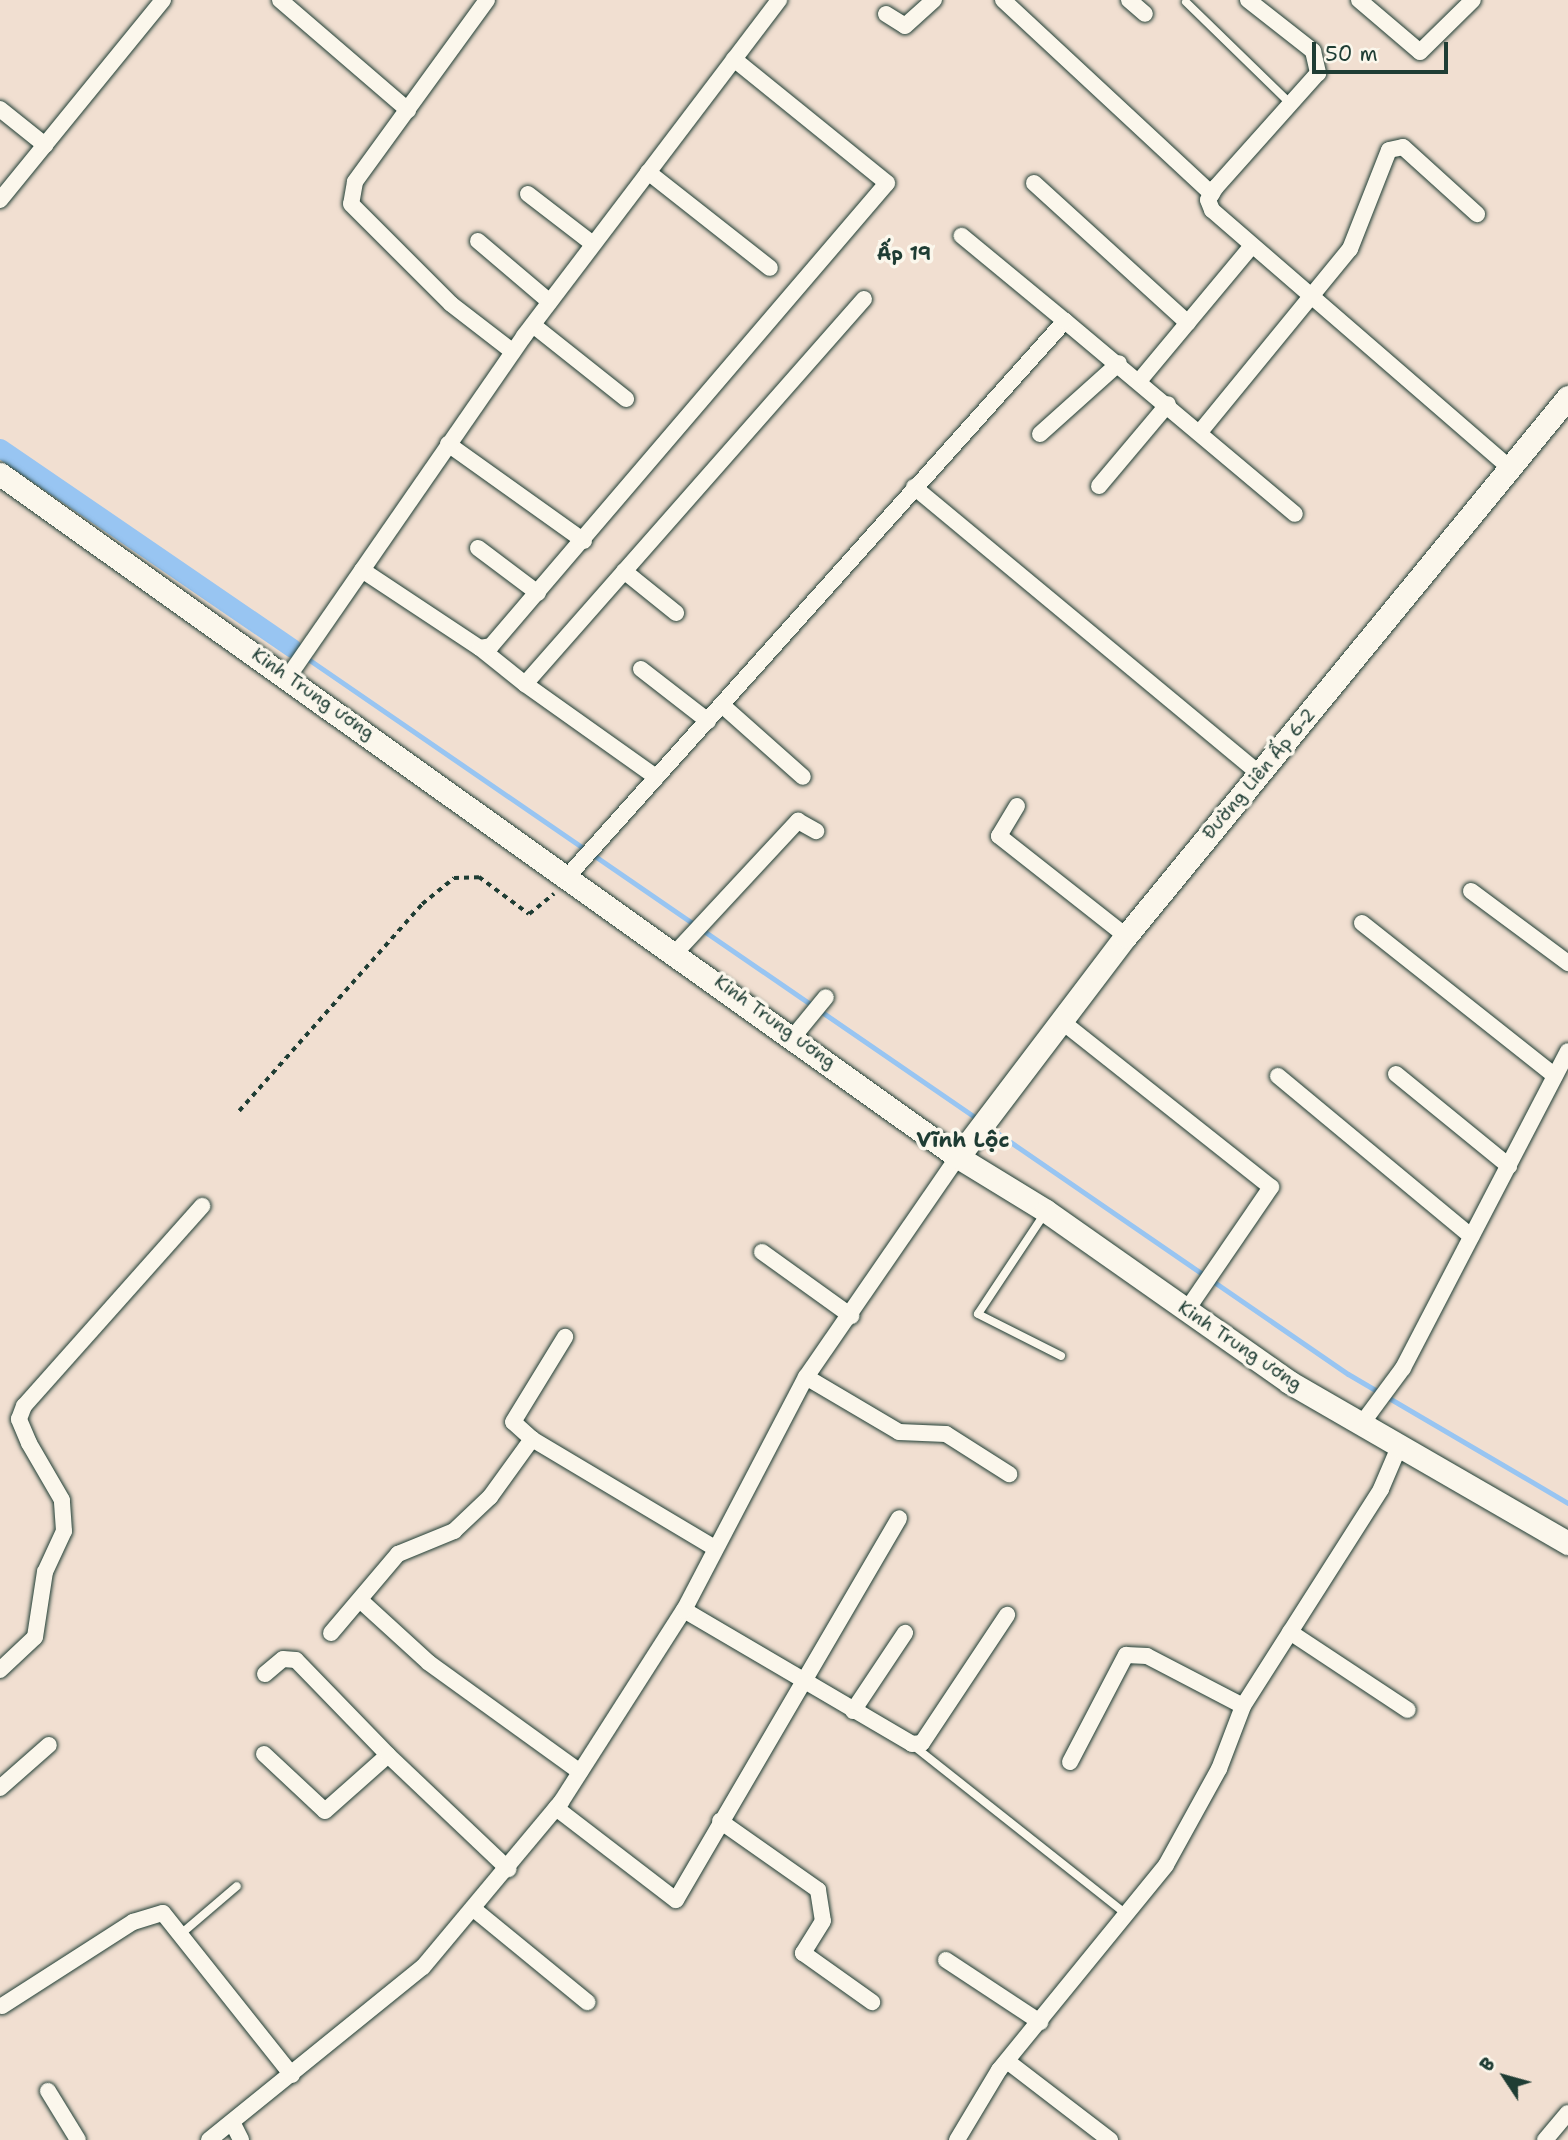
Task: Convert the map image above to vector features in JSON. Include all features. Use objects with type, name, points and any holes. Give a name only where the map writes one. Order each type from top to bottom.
[{"type":"street","points":[[0,200],[163,0]]},
{"type":"street","points":[[280,0],[408,110]]},
{"type":"street","points":[[487,0],[355,181],[351,204],[360,220],[451,304],[513,352]]},
{"type":"street","points":[[294,671],[513,352],[779,0]]},
{"type":"street","points":[[886,14],[905,26],[934,0]]},
{"type":"street","points":[[1003,0],[1212,194]]},
{"type":"street","points":[[1129,0],[1146,14]]},
{"type":"street","points":[[1248,0],[1312,51],[1319,63],[1308,90],[1212,194],[1212,210],[1307,297],[1508,467]]},
{"type":"street","points":[[1359,0],[1420,52],[1473,0]]},
{"type":"street","points":[[480,648],[491,646],[584,541],[887,183],[734,59]]},
{"type":"street","points":[[0,109],[45,145]]},
{"type":"street","points":[[1200,432],[1307,297],[1350,249],[1383,159],[1396,146],[1478,214]]},
{"type":"street","points":[[648,172],[770,268]]},
{"type":"street","points":[[1034,183],[1188,323]]},
{"type":"street","points":[[528,194],[593,244]]},
{"type":"street","points":[[962,236],[1140,380],[1295,514]]},
{"type":"street","points":[[478,241],[550,302]]},
{"type":"street","points":[[1140,380],[1251,247]]},
{"type":"street","points":[[525,684],[864,299]]},
{"type":"street","points":[[573,871],[598,839],[708,721],[914,487],[1065,321]]},
{"type":"street","points":[[533,325],[626,399]]},
{"type":"street","points":[[1040,434],[1119,363]]},
{"type":"street","name":"Đường Liên Ấp 6-2","points":[[964,1150],[1126,936],[1568,397]]},
{"type":"street","points":[[1100,486],[1168,404]]},
{"type":"street","points":[[448,444],[584,541]]},
{"type":"street","name":"Kinh Trung ương","points":[[0,474],[294,671],[573,871],[685,945],[794,1036],[964,1150],[1289,1382],[1370,1416],[1399,1447],[1568,1543]]},
{"type":"street","points":[[914,487],[1259,773]]},
{"type":"street","points":[[478,548],[538,593]]},
{"type":"street","points":[[362,570],[480,648],[525,684],[656,777]]},
{"type":"street","points":[[624,571],[676,613]]},
{"type":"street","points":[[642,669],[708,721]]},
{"type":"street","points":[[722,705],[803,777]]},
{"type":"street","points":[[1017,806],[999,836],[1126,936]]},
{"type":"street","points":[[685,945],[798,821],[816,831]]},
{"type":"street","points":[[1471,891],[1568,963]]},
{"type":"street","points":[[1362,923],[1555,1076]]},
{"type":"street","points":[[794,1036],[826,997]]},
{"type":"street","points":[[1060,1020],[1271,1187],[1203,1291],[1186,1311]]},
{"type":"street","points":[[1370,1416],[1403,1368],[1568,1051]]},
{"type":"street","points":[[1396,1074],[1509,1166]]},
{"type":"street","points":[[1278,1076],[1471,1236]]},
{"type":"street","points":[[209,2140],[423,1967],[476,1910],[556,1808],[684,1610],[806,1377],[964,1150]]},
{"type":"street","points":[[0,1670],[35,1637],[45,1572],[64,1531],[62,1500],[29,1443],[19,1419],[24,1406],[202,1206]]},
{"type":"street","points":[[762,1252],[851,1315]]},
{"type":"street","points":[[565,1337],[513,1422],[532,1439],[715,1548]]},
{"type":"street","points":[[806,1377],[899,1432],[946,1434],[1009,1474]]},
{"type":"street","points":[[331,1633],[409,1545],[454,1531],[490,1497],[532,1439]]},
{"type":"street","points":[[957,2140],[1007,2061],[1167,1865],[1219,1769],[1243,1706],[1381,1489],[1399,1447]]},
{"type":"street","points":[[556,1808],[676,1900],[799,1681],[899,1518]]},
{"type":"street","points":[[360,1600],[429,1663],[580,1772]]},
{"type":"street","points":[[684,1610],[799,1681],[912,1744],[922,1743],[1007,1615]]},
{"type":"street","points":[[1290,1632],[1408,1710]]},
{"type":"street","points":[[853,1712],[905,1633]]},
{"type":"street","points":[[1070,1762],[1126,1655],[1156,1660],[1243,1706]]},
{"type":"street","points":[[265,1674],[283,1659],[296,1660],[388,1755],[508,1869]]},
{"type":"street","points":[[0,1788],[49,1745]]},
{"type":"street","points":[[264,1754],[325,1811],[388,1755]]},
{"type":"street","points":[[720,1821],[818,1890],[823,1922],[803,1953],[872,2002]]},
{"type":"street","points":[[476,1910],[587,2001]]},
{"type":"street","points":[[2,2006],[152,1912],[163,1913],[182,1933],[292,2075]]},
{"type":"street","points":[[946,1960],[1040,2022]]},
{"type":"street","points":[[1007,2061],[1110,2140]]},
{"type":"street","points":[[48,2091],[78,2140]]},
{"type":"street","points":[[1545,2140],[1568,2113]]},
{"type":"street","points":[[232,2122],[241,2140]]},
{"type":"lane","points":[[1186,2],[1293,106]]},
{"type":"lane","points":[[1046,1211],[978,1314],[1061,1356]]},
{"type":"lane","points":[[912,1744],[1128,1915]]},
{"type":"lane","points":[[182,1933],[237,1886]]},
{"type":"path","points":[[239,1111],[422,904],[454,878],[479,877],[528,914],[544,908],[573,871]]},
{"type":"waterway","points":[[0,448],[292,648]]},
{"type":"waterway","points":[[292,648],[979,1120]]},
{"type":"waterway","points":[[990,1128],[1348,1374],[1568,1503]]},
{"type":"district","name":"Ấp 19","points":[[904,254]]},
{"type":"district","name":"Vĩnh Lộc","points":[[963,1140]]}]
